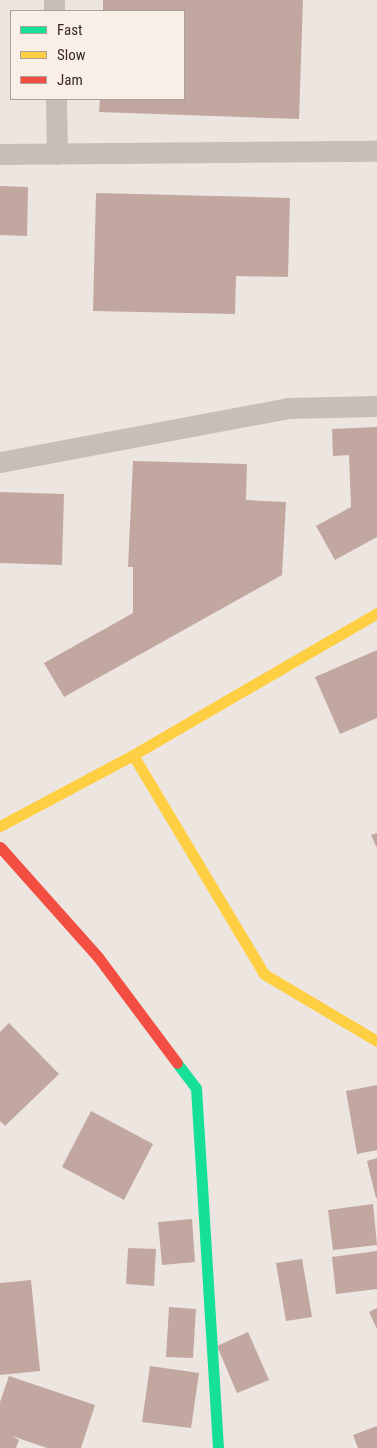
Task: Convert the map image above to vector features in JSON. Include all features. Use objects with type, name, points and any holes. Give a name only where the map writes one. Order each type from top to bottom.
[{"type":"street","points":[[0,826],[134,756],[377,613]]},
{"type":"street","points":[[134,756],[264,974],[377,1041]]},
{"type":"street","points":[[0,847],[98,957],[196,1088],[218,1448]]},
{"type":"lane","points":[[56,100],[57,154]]},
{"type":"lane","points":[[0,154],[377,151]]},
{"type":"lane","points":[[0,462],[288,408],[377,406]]},
{"type":"building","points":[[103,0],[303,0],[299,119],[99,112],[100,100],[185,100],[185,10],[103,10]]},
{"type":"building","points":[[0,186],[28,187],[27,236],[0,235]]},
{"type":"building","points":[[96,193],[290,198],[288,277],[236,276],[235,314],[93,311]]},
{"type":"building","points":[[377,427],[377,537],[335,560],[316,526],[351,507],[349,455],[333,456],[332,429]]},
{"type":"building","points":[[133,461],[247,464],[246,500],[286,502],[282,575],[64,697],[44,663],[133,613],[133,567],[128,567]]},
{"type":"building","points":[[0,492],[64,494],[62,565],[0,563]]},
{"type":"building","points":[[377,650],[377,718],[340,734],[315,677]]},
{"type":"building","points":[[377,833],[377,848],[371,835]]},
{"type":"building","points":[[9,1023],[59,1074],[5,1126],[0,1121],[0,1032]]},
{"type":"building","points":[[377,1085],[377,1150],[357,1154],[346,1091]]},
{"type":"building","points":[[91,1111],[153,1144],[124,1200],[62,1167]]},
{"type":"building","points":[[377,1158],[377,1198],[376,1198],[367,1161]]},
{"type":"building","points":[[373,1204],[377,1245],[333,1250],[328,1210]]},
{"type":"building","points":[[192,1219],[195,1262],[162,1265],[158,1222]]},
{"type":"building","points":[[128,1248],[156,1249],[154,1286],[126,1284]]},
{"type":"building","points":[[377,1251],[377,1289],[336,1294],[332,1257]]},
{"type":"building","points":[[302,1259],[312,1317],[286,1321],[276,1263]]},
{"type":"building","points":[[31,1280],[40,1371],[0,1375],[0,1283]]},
{"type":"building","points":[[169,1307],[196,1309],[193,1358],[166,1357]]},
{"type":"building","points":[[377,1308],[377,1329],[369,1312]]},
{"type":"building","points":[[248,1332],[269,1380],[237,1393],[217,1346]]},
{"type":"building","points":[[150,1366],[199,1373],[191,1428],[142,1422]]},
{"type":"building","points":[[9,1376],[95,1405],[81,1448],[47,1448],[12,1436],[19,1440],[16,1448],[0,1448],[0,1402]]},
{"type":"building","points":[[377,1426],[377,1448],[358,1448],[353,1435]]},
{"type":"traffic: fast","points":[[177,1063],[196,1088],[218,1448]]},
{"type":"traffic: slow","points":[[0,826],[133,755],[377,613]]},
{"type":"traffic: slow","points":[[133,755],[264,974],[377,1041]]},
{"type":"traffic: jam","points":[[0,847],[98,957],[177,1063]]}]
